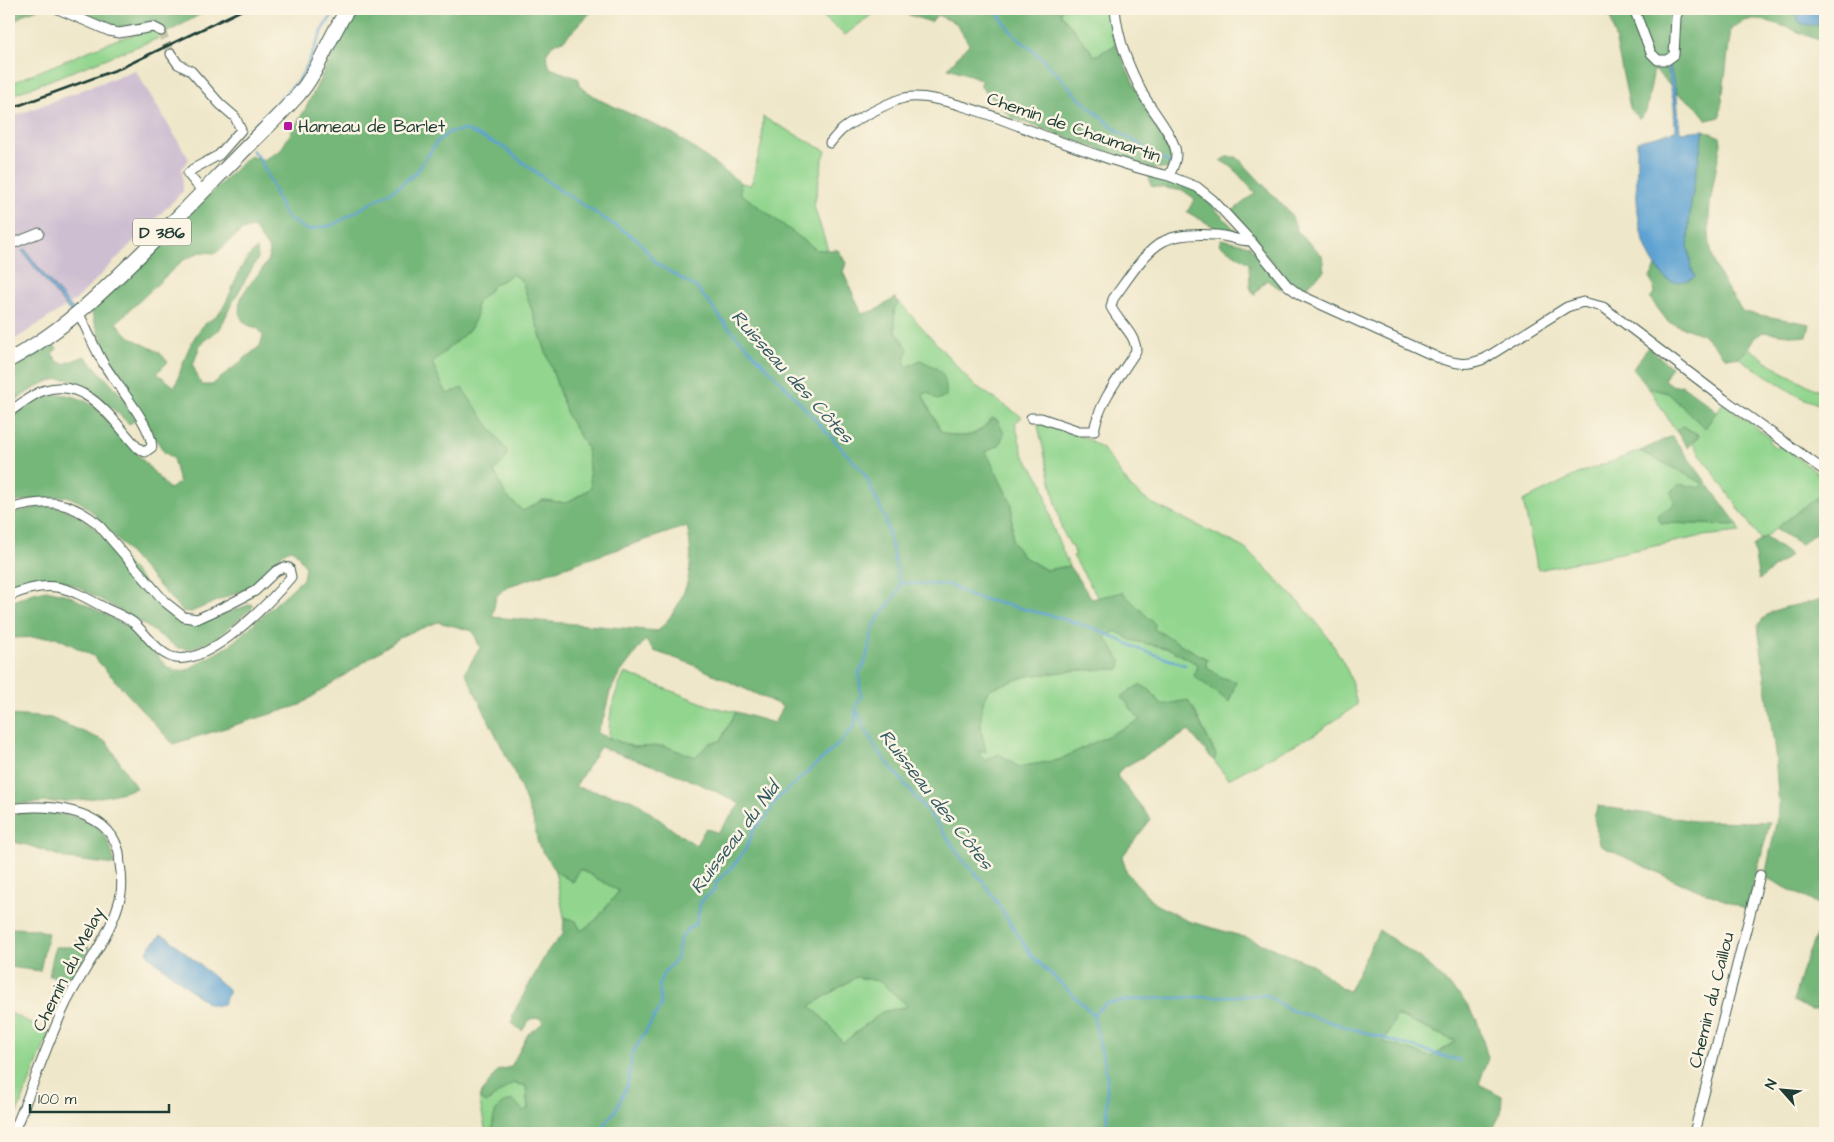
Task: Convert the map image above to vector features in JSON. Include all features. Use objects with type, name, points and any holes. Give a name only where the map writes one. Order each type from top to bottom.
[{"type":"main road","name":"D 386","points":[[9,360],[26,351],[79,314],[299,94],[309,79],[336,26],[348,9]]},
{"type":"street","points":[[58,9],[109,31],[119,33],[153,26],[161,31]]},
{"type":"street","name":"Chemin de Chaumartin","points":[[830,143],[846,127],[884,107],[905,98],[921,98],[971,109],[1052,139],[1169,176],[1176,153],[1172,141],[1145,98],[1129,66],[1121,44],[1115,9]]},
{"type":"street","points":[[1634,9],[1652,53],[1658,60],[1666,60],[1674,55],[1676,18],[1679,9]]},
{"type":"street","points":[[171,54],[178,64],[191,71],[220,104],[235,117],[241,130],[219,155],[193,168],[188,174],[203,192]]},
{"type":"street","points":[[1169,176],[1198,187],[1213,200],[1251,241],[1287,286],[1300,296],[1461,365],[1471,364],[1484,358],[1567,307],[1582,302],[1603,307],[1724,399],[1825,472]]},
{"type":"street","points":[[9,245],[39,233]]},
{"type":"street","points":[[1031,418],[1041,418],[1079,431],[1094,431],[1096,420],[1106,399],[1136,351],[1136,343],[1115,316],[1111,307],[1113,300],[1149,252],[1164,241],[1193,234],[1219,235],[1239,241],[1251,241]]},
{"type":"street","points":[[9,412],[44,390],[62,388],[82,392],[95,400],[137,447],[145,452],[152,447],[152,438],[129,400],[105,366],[79,314]]},
{"type":"street","points":[[9,509],[51,502],[69,505],[84,513],[97,523],[165,602],[184,617],[197,619],[240,599],[255,591],[276,571],[284,567],[289,568],[291,577],[273,599],[227,640],[188,659],[174,658],[161,650],[133,623],[78,593],[61,588],[42,586],[26,589],[9,596]]},
{"type":"street","name":"Chemin du Melay","points":[[11,811],[41,807],[64,810],[87,816],[100,824],[113,838],[118,849],[122,889],[110,926],[79,979],[59,1019],[13,1133]]},
{"type":"street","name":"Chemin du Caillou","points":[[1694,1133],[1760,875]]},
{"type":"shaded area","points":[[135,70],[189,159],[182,168],[183,191],[76,300],[9,343],[9,118]]},
{"type":"green space","points":[[9,9],[38,9],[24,14],[9,26]]},
{"type":"green space","points":[[70,9],[210,9],[165,34],[153,22],[124,29],[112,28]]},
{"type":"green space","points":[[361,9],[594,9],[565,39],[552,45],[546,54],[550,68],[579,79],[579,86],[602,101],[674,134],[741,183],[740,193],[817,250],[838,250],[846,263],[843,272],[862,314],[876,310],[895,298],[900,303],[894,309],[895,330],[908,349],[904,362],[907,367],[920,360],[933,366],[943,376],[946,396],[937,400],[927,392],[923,396],[941,432],[956,436],[970,435],[976,433],[992,418],[998,421],[1004,434],[999,445],[986,452],[1012,505],[1012,541],[1022,556],[1046,570],[1069,566],[1092,599],[1122,592],[1155,624],[1154,629],[1207,659],[1206,666],[1220,677],[1236,681],[1229,702],[1194,676],[1197,664],[1170,649],[1131,640],[1116,631],[1105,637],[1121,661],[1119,669],[1079,670],[1027,676],[989,689],[981,712],[982,735],[986,752],[980,750],[980,755],[986,761],[999,754],[1019,767],[1059,760],[1140,720],[1122,697],[1141,685],[1150,690],[1161,705],[1188,700],[1216,755],[1214,761],[1189,731],[1121,769],[1117,776],[1151,819],[1122,857],[1127,873],[1155,904],[1188,921],[1248,938],[1313,965],[1342,988],[1349,991],[1379,930],[1424,961],[1462,998],[1477,1020],[1488,1058],[1479,1084],[1502,1096],[1501,1113],[1491,1133],[541,1133],[541,1130],[528,1126],[524,1133],[495,1133],[492,1129],[495,1113],[503,1103],[514,1100],[523,1111],[528,1109],[526,1086],[513,1083],[486,1103],[479,1097],[498,1070],[511,1067],[528,1034],[543,1023],[540,1018],[530,1019],[522,1031],[512,1023],[513,1014],[547,952],[563,934],[564,917],[576,921],[581,931],[596,920],[619,891],[580,869],[573,882],[555,871],[538,844],[533,820],[516,776],[465,672],[480,648],[473,631],[438,622],[404,635],[300,705],[173,744],[93,656],[56,637],[9,638],[9,603],[30,594],[46,590],[68,595],[136,631],[167,667],[177,671],[187,670],[230,645],[303,579],[305,566],[295,551],[290,549],[283,553],[269,571],[248,588],[191,612],[182,611],[92,512],[80,502],[67,496],[9,503],[9,418],[30,404],[50,396],[60,395],[82,399],[94,406],[169,489],[179,483],[173,458],[164,452],[107,358],[91,311],[249,156],[263,160],[280,151],[306,108],[347,24]],"holes":[[[253,227],[270,251],[261,271],[243,294],[239,307],[243,321],[258,328],[263,336],[260,346],[212,385],[202,385],[193,365],[201,343],[220,329],[231,305],[258,258],[257,249],[244,263],[220,312],[197,333],[186,356],[175,387],[157,373],[168,362],[159,352],[131,338],[116,323],[182,261],[200,252],[216,253],[242,230]],[[513,274],[522,281],[568,417],[587,448],[591,488],[567,503],[543,500],[523,511],[506,496],[494,471],[505,460],[507,451],[462,388],[447,394],[432,363],[470,329],[476,317],[476,304],[494,285]],[[687,526],[690,541],[690,569],[687,582],[683,595],[676,607],[658,631],[492,617],[496,597],[506,587]],[[645,640],[654,651],[689,663],[782,706],[782,709],[774,723],[736,712],[720,741],[710,743],[695,757],[664,746],[633,747],[597,733],[604,716],[610,692],[618,676]],[[600,747],[689,779],[740,804],[718,833],[706,828],[696,845],[634,800],[575,787]],[[856,977],[879,981],[908,1006],[882,1012],[843,1043],[824,1019],[810,1006]],[[1397,1015],[1455,1041],[1431,1057],[1384,1042]]]},
{"type":"green space","points":[[814,9],[889,9],[875,12],[845,35]]},
{"type":"green space","points":[[890,9],[1061,9],[1061,14],[1095,56],[1116,45],[1145,108],[1169,150],[1172,161],[1168,169],[1152,168],[1012,118],[981,87],[981,80],[948,68],[969,44],[956,23],[937,15],[931,22]]},
{"type":"green space","points":[[1061,9],[1109,9],[1116,45],[1095,56],[1061,14]]},
{"type":"green space","points":[[1609,9],[1799,9],[1796,14],[1819,25],[1825,21],[1825,42],[1778,24],[1758,20],[1744,21],[1731,29],[1720,117],[1707,120],[1696,106],[1678,94],[1654,69],[1646,112],[1639,119],[1630,108]]},
{"type":"green space","points":[[151,30],[156,32],[159,38],[9,96],[9,84],[115,40]]},
{"type":"green space","points":[[763,117],[826,151],[814,206],[828,250],[817,250],[739,193],[741,183],[751,185],[762,142]]},
{"type":"green space","points":[[1704,130],[1720,137],[1721,143],[1710,204],[1709,235],[1715,265],[1721,278],[1743,312],[1810,324],[1807,337],[1763,332],[1754,338],[1749,348],[1739,358],[1725,357],[1704,335],[1668,322],[1650,298],[1655,292],[1650,277],[1656,267],[1666,279],[1695,277],[1690,263],[1688,246],[1689,226],[1694,184]]},
{"type":"green space","points":[[1227,157],[1237,157],[1290,213],[1298,232],[1322,255],[1324,271],[1301,291],[1290,283],[1230,213],[1255,193],[1232,167],[1221,161]]},
{"type":"green space","points":[[1149,176],[1162,178],[1197,190],[1242,237],[1223,232],[1187,212],[1195,199],[1184,191],[1151,186]]},
{"type":"green space","points":[[1221,239],[1249,245],[1282,286],[1281,289],[1266,280],[1254,295],[1250,287],[1249,263],[1219,244]]},
{"type":"green space","points":[[513,274],[522,281],[568,417],[587,448],[591,488],[566,503],[543,500],[523,511],[506,496],[494,470],[505,460],[447,394],[432,363],[470,329],[476,317],[476,304],[494,285]]},
{"type":"green space","points":[[900,303],[973,384],[1022,417],[1015,423],[1023,454],[1043,484],[1053,528],[1069,566],[1046,570],[1022,556],[1012,541],[1012,505],[986,452],[999,445],[1004,434],[998,421],[992,418],[981,429],[969,435],[956,436],[941,432],[923,396],[927,392],[904,362],[908,349],[895,330],[894,309]]},
{"type":"green space","points":[[52,343],[57,349],[52,353],[57,361],[64,364],[85,356],[123,397],[136,420],[129,424],[108,404],[85,387],[73,381],[63,379],[46,382],[9,405],[9,371]]},
{"type":"green space","points":[[1648,347],[1671,367],[1664,381],[1674,386],[1682,385],[1717,411],[1705,428],[1668,393],[1649,388],[1633,369]]},
{"type":"green space","points":[[1749,348],[1779,370],[1825,394],[1825,407],[1798,396],[1739,358]]},
{"type":"green space","points":[[1649,388],[1668,393],[1705,428],[1723,403],[1770,438],[1770,443],[1776,448],[1781,445],[1825,479],[1825,491],[1761,540],[1693,444],[1699,435],[1683,426],[1676,431]]},
{"type":"green space","points":[[1040,423],[1088,439],[1103,449],[1131,488],[1149,502],[1248,551],[1302,605],[1326,635],[1348,672],[1357,705],[1315,734],[1228,779],[1214,761],[1216,755],[1193,707],[1161,705],[1150,690],[1141,720],[1059,760],[1018,767],[999,754],[985,761],[979,755],[979,750],[986,751],[982,735],[981,712],[989,689],[1027,676],[1079,670],[1119,669],[1121,661],[1105,637],[1116,631],[1131,640],[1170,649],[1197,664],[1229,702],[1236,682],[1220,677],[1206,666],[1207,659],[1153,629],[1123,592],[1098,598],[1073,556],[1076,555],[1062,530],[1038,426]]},
{"type":"green space","points":[[1682,426],[1699,435],[1688,448],[1676,431]]},
{"type":"green space","points":[[1672,436],[1738,525],[1661,523],[1657,515],[1675,504],[1671,492],[1679,484],[1700,488],[1703,483],[1640,451]]},
{"type":"green space","points":[[1640,451],[1703,483],[1700,488],[1675,503],[1661,523],[1738,525],[1740,532],[1703,536],[1538,570],[1523,501],[1580,473]]},
{"type":"green space","points":[[1825,491],[1825,526],[1801,544],[1775,529]]},
{"type":"green space","points":[[44,506],[58,507],[73,513],[93,526],[178,620],[184,624],[193,626],[251,604],[253,607],[216,639],[190,649],[178,648],[139,621],[80,588],[61,580],[46,579],[28,582],[9,590],[9,514]]},
{"type":"green space","points":[[1765,537],[1790,555],[1759,580],[1753,546]]},
{"type":"green space","points":[[1825,597],[1825,908],[1765,877],[1779,808],[1775,753],[1758,626],[1763,618],[1779,609]]},
{"type":"green space","points":[[625,673],[713,707],[736,712],[720,741],[710,743],[696,757],[664,746],[634,747],[609,738],[612,704]]},
{"type":"green space","points":[[9,715],[51,718],[107,742],[136,788],[89,799],[9,804]]},
{"type":"green space","points":[[1598,806],[1694,821],[1770,822],[1747,909],[1683,884],[1603,847],[1599,844],[1594,817]]},
{"type":"green space","points":[[36,811],[67,815],[87,821],[95,826],[103,833],[108,842],[115,865],[68,859],[9,841],[9,824],[17,813]]},
{"type":"green space","points":[[580,869],[619,891],[596,920],[581,931],[576,921],[564,917],[555,871],[573,882]]},
{"type":"green space","points":[[1825,913],[1825,950],[1816,973],[1825,979],[1825,1009],[1811,1010],[1793,1001],[1803,967]]},
{"type":"green space","points":[[9,928],[36,929],[48,933],[40,971],[9,967]]},
{"type":"green space","points":[[77,940],[90,948],[71,979],[49,976],[55,947],[74,947]]},
{"type":"green space","points":[[856,977],[879,981],[909,1006],[882,1012],[843,1043],[824,1019],[810,1006]]},
{"type":"green space","points":[[11,1013],[49,1034],[9,1133],[9,1019]]},
{"type":"green space","points":[[1396,1015],[1456,1042],[1431,1057],[1384,1042]]},
{"type":"green space","points":[[513,1083],[526,1086],[528,1109],[492,1129],[495,1133],[488,1133],[485,1128],[479,1097],[486,1103]]},
{"type":"water","points":[[1799,9],[1825,9],[1825,21],[1813,25],[1800,23],[1796,14]]},
{"type":"water","points":[[1667,66],[1670,66],[1677,97],[1680,132],[1704,130],[1694,184],[1689,226],[1688,246],[1690,263],[1695,277],[1677,282],[1666,278],[1651,259],[1640,227],[1637,192],[1637,141],[1675,131],[1674,106]]},
{"type":"water","points":[[25,249],[74,310],[71,313],[22,251]]},
{"type":"water","points":[[161,935],[167,937],[228,989],[228,994],[223,1004],[217,1006],[208,1004],[149,956],[147,951]]},
{"type":"waterway","name":"Ruisseau des Côtes","points":[[245,142],[246,134],[299,80],[325,25],[338,9]]},
{"type":"waterway","points":[[994,9],[1014,35],[1043,59],[1079,98],[1116,130],[1169,163]]},
{"type":"waterway","name":"Ruisseau des Côtes","points":[[252,150],[259,158],[282,210],[289,219],[307,230],[333,225],[395,189],[416,173],[436,143],[449,132],[466,130],[503,147],[558,189],[638,240],[657,264],[697,288],[727,326],[864,473],[885,518],[900,583],[898,592],[873,628],[865,663],[859,673],[861,696],[856,707],[855,725],[841,742],[776,800],[766,817],[753,830],[748,844],[739,858],[716,882],[715,890],[701,901],[696,924],[688,929],[680,939],[675,961],[663,974],[659,983],[661,1006],[632,1054],[628,1083],[616,1110],[604,1125],[602,1133]]},
{"type":"waterway","points":[[900,583],[950,585],[970,596],[1057,617],[1096,629],[1139,649],[1185,665]]},
{"type":"waterway","name":"Ruisseau des Côtes","points":[[856,709],[876,749],[936,822],[965,863],[982,880],[1032,956],[1093,1014],[1107,1076],[1106,1133]]},
{"type":"waterway","points":[[1093,1014],[1107,1003],[1140,999],[1267,995],[1290,1010],[1460,1061]]},
{"type":"tunnel","points":[[161,31],[171,54]]},
{"type":"railway","points":[[9,109],[121,68],[244,9]]},
{"type":"place","name":"Hameau de Barlet","points":[[288,126]]},
{"type":"water label","name":"Ruisseau du Nid","points":[[734,837]]}]
